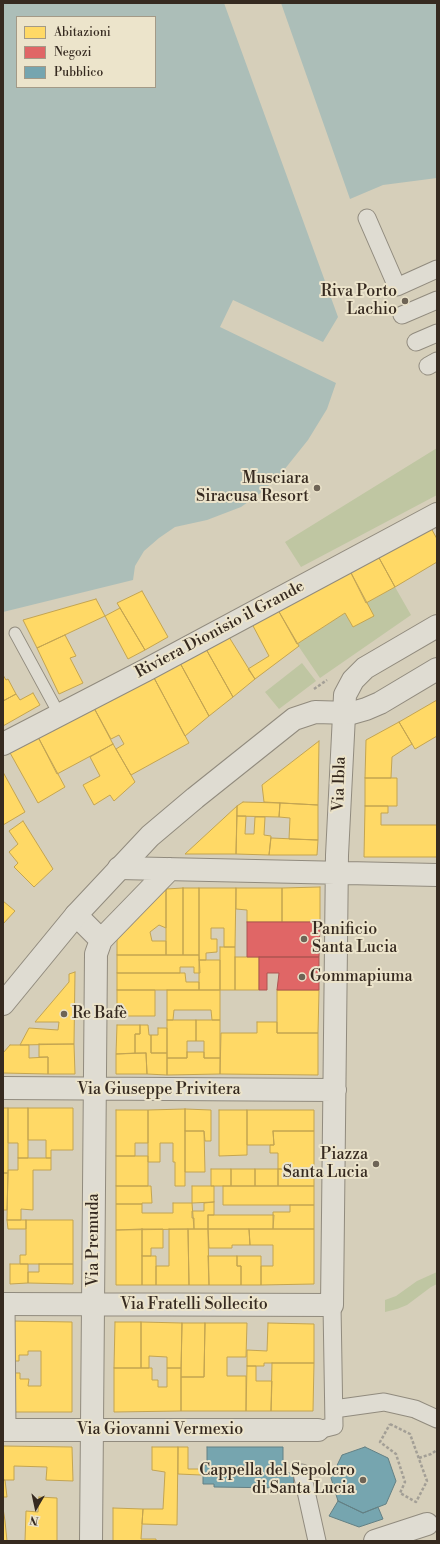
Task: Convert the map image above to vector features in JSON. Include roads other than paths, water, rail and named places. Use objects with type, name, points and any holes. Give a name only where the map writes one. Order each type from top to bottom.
[{"type":"street","points":[[367,218],[397,287],[437,270]]},
{"type":"street","points":[[402,315],[437,300]]},
{"type":"street","points":[[416,342],[437,333]]},
{"type":"street","name":"Riviera Dionisio il Grande","points":[[3,744],[146,670],[437,514]]},
{"type":"street","name":"Via Ibla","points":[[323,1305],[325,1090],[331,867],[345,695],[353,680],[365,668],[437,626]]},
{"type":"street","points":[[3,1004],[76,915],[150,836],[294,719],[315,712],[352,713],[380,703],[437,669]]},
{"type":"street","points":[[119,868],[170,869],[331,867],[437,875]]},
{"type":"street","points":[[76,915],[101,940],[170,869]]},
{"type":"street","name":"Via Premuda","points":[[91,1541],[96,954],[101,940]]},
{"type":"street","name":"Via Giuseppe Privitera","points":[[3,1088],[325,1090]]},
{"type":"street","points":[[4,1304],[5,1430]]},
{"type":"street","name":"Via Fratelli Sollecito","points":[[4,1304],[323,1305]]},
{"type":"street","points":[[318,1430],[334,1426],[334,1409],[323,1305]]},
{"type":"street","points":[[334,1409],[384,1402],[414,1409],[437,1419]]},
{"type":"street","name":"Via Giovanni Vermexio","points":[[5,1430],[318,1430]]},
{"type":"street","points":[[302,1473],[317,1541]]},
{"type":"street","points":[[375,1541],[432,1522]]},
{"type":"lane","points":[[15,633],[59,714]]},
{"type":"place","name":"Riva Porto Lachio","points":[[405,301]]},
{"type":"place","name":"Musciara Siracusa Resort","points":[[317,488]]},
{"type":"place","name":"Panificio Santa Lucia","points":[[304,939]]},
{"type":"place","name":"Gommapiuma","points":[[302,977]]},
{"type":"place","name":"Re Bafè","points":[[64,1014]]},
{"type":"place","name":"Piazza Santa Lucia","points":[[376,1164]]},
{"type":"place","name":"Cappella del Sepolcro di Santa Lucia","points":[[363,1480]]}]
